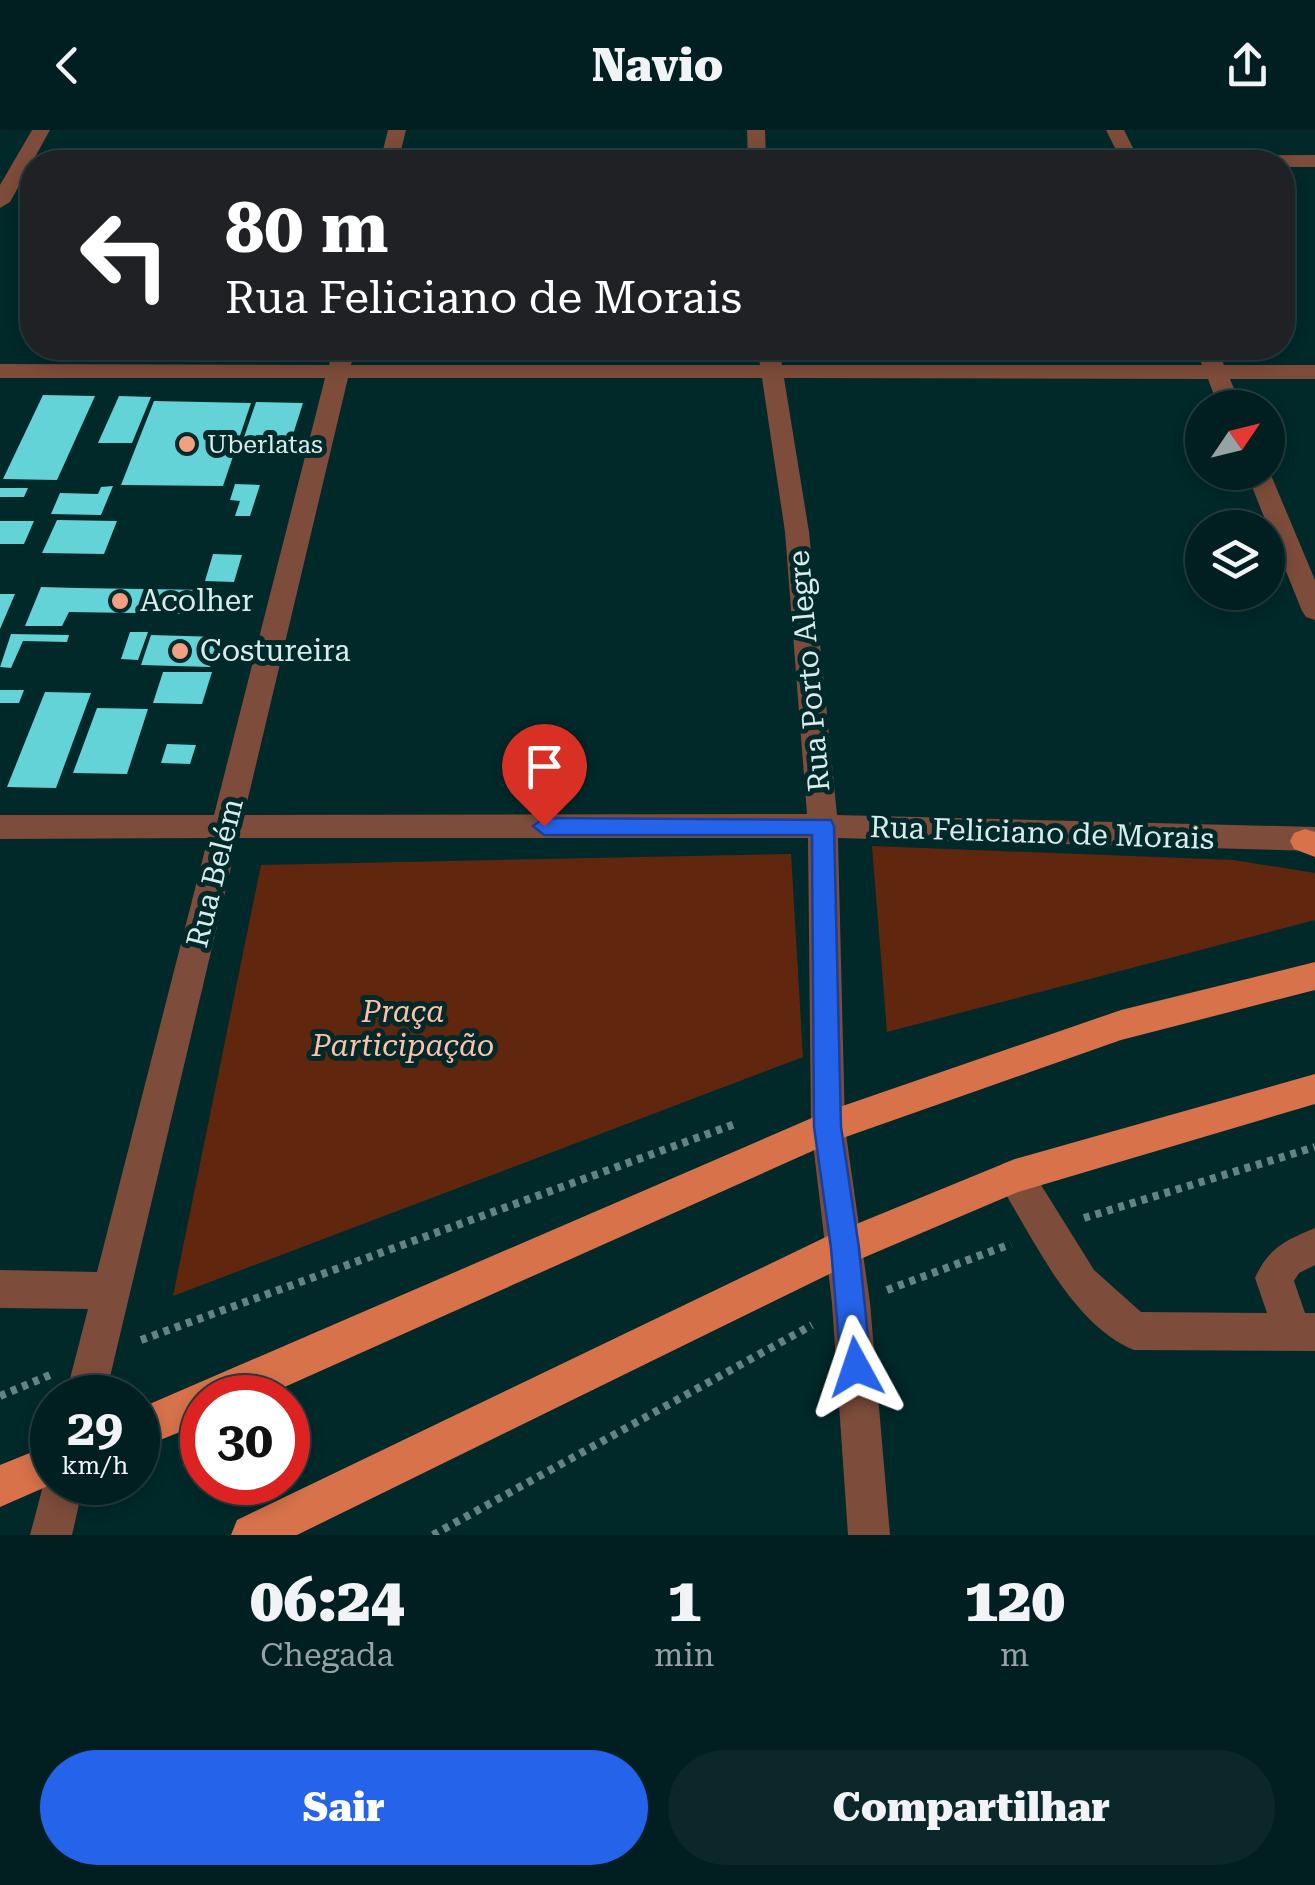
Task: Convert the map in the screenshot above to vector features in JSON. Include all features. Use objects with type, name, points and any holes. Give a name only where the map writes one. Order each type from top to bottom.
[{"type":"main road","points":[[266,1375],[828,1127],[1121,1026],[1315,976]]},
{"type":"main road","points":[[252,1535],[845,1248],[1016,1176],[1315,1089]]},
{"type":"main road","points":[[0,1486],[30,1473]]},
{"type":"street","points":[[3,197],[20,167]]},
{"type":"street","points":[[0,371],[289,360]]},
{"type":"street","name":"Rua Belém","points":[[91,1375],[341,360]]},
{"type":"street","points":[[769,360],[1315,372]]},
{"type":"street","name":"Rua Porto Alegre","points":[[769,360],[796,532],[823,826],[828,1127],[845,1248],[870,1535]]},
{"type":"street","points":[[1211,360],[1224,390]]},
{"type":"street","points":[[1265,490],[1315,611]]},
{"type":"street","name":"Rua Feliciano de Morais","points":[[0,827],[823,826],[1312,842]]},
{"type":"street","points":[[1016,1176],[1081,1284],[1134,1331],[1304,1332],[1274,1278],[1286,1260],[1315,1246]]},
{"type":"street","points":[[0,1289],[112,1291]]},
{"type":"street","points":[[51,1535],[58,1505]]},
{"type":"green space","points":[[872,846],[1233,860],[1315,873],[1315,920],[887,1032]]},
{"type":"green space","name":"Praça Participação","points":[[791,854],[803,1057],[173,1296],[261,865]]},
{"type":"building","points":[[43,395],[95,396],[57,480],[3,479]]},
{"type":"building","points":[[119,396],[151,397],[132,443],[98,443]]},
{"type":"building","name":"Uberlatas","points":[[154,401],[251,403],[223,486],[121,485]]},
{"type":"building","points":[[256,402],[303,403],[289,447],[241,446]]},
{"type":"building","points":[[235,484],[260,485],[250,516],[235,516],[240,501],[230,500]]},
{"type":"building","points":[[113,486],[101,515],[51,514],[60,493],[98,494],[101,487]]},
{"type":"building","points":[[0,488],[28,488],[24,497],[0,497]]},
{"type":"building","points":[[57,520],[117,521],[104,554],[42,553]]},
{"type":"building","points":[[0,521],[34,521],[24,544],[0,544]]},
{"type":"building","points":[[213,554],[242,555],[234,582],[205,581]]},
{"type":"building","name":"Acolher","points":[[41,587],[208,590],[200,614],[69,612],[62,626],[25,626]]},
{"type":"building","points":[[0,594],[15,594],[0,629]]},
{"type":"building","points":[[130,632],[148,632],[138,660],[121,659]]},
{"type":"building","points":[[11,634],[69,635],[67,642],[23,641],[11,668],[0,667]]},
{"type":"building","name":"Costureira","points":[[151,635],[219,637],[210,667],[141,665]]},
{"type":"building","points":[[163,672],[212,672],[202,704],[153,703]]},
{"type":"building","points":[[0,690],[24,690],[19,703],[0,703]]},
{"type":"building","points":[[45,692],[91,693],[56,788],[7,787]]},
{"type":"building","points":[[97,708],[148,709],[127,774],[73,773]]},
{"type":"building","points":[[167,744],[196,745],[190,764],[161,763]]},
{"type":"place","name":"Uberlatas","points":[[187,444]]},
{"type":"place","name":"Acolher","points":[[120,601]]},
{"type":"place","name":"Costureira","points":[[180,651]]},
{"type":"route","points":[[544,826],[823,826],[828,1127],[856,1367]]}]
